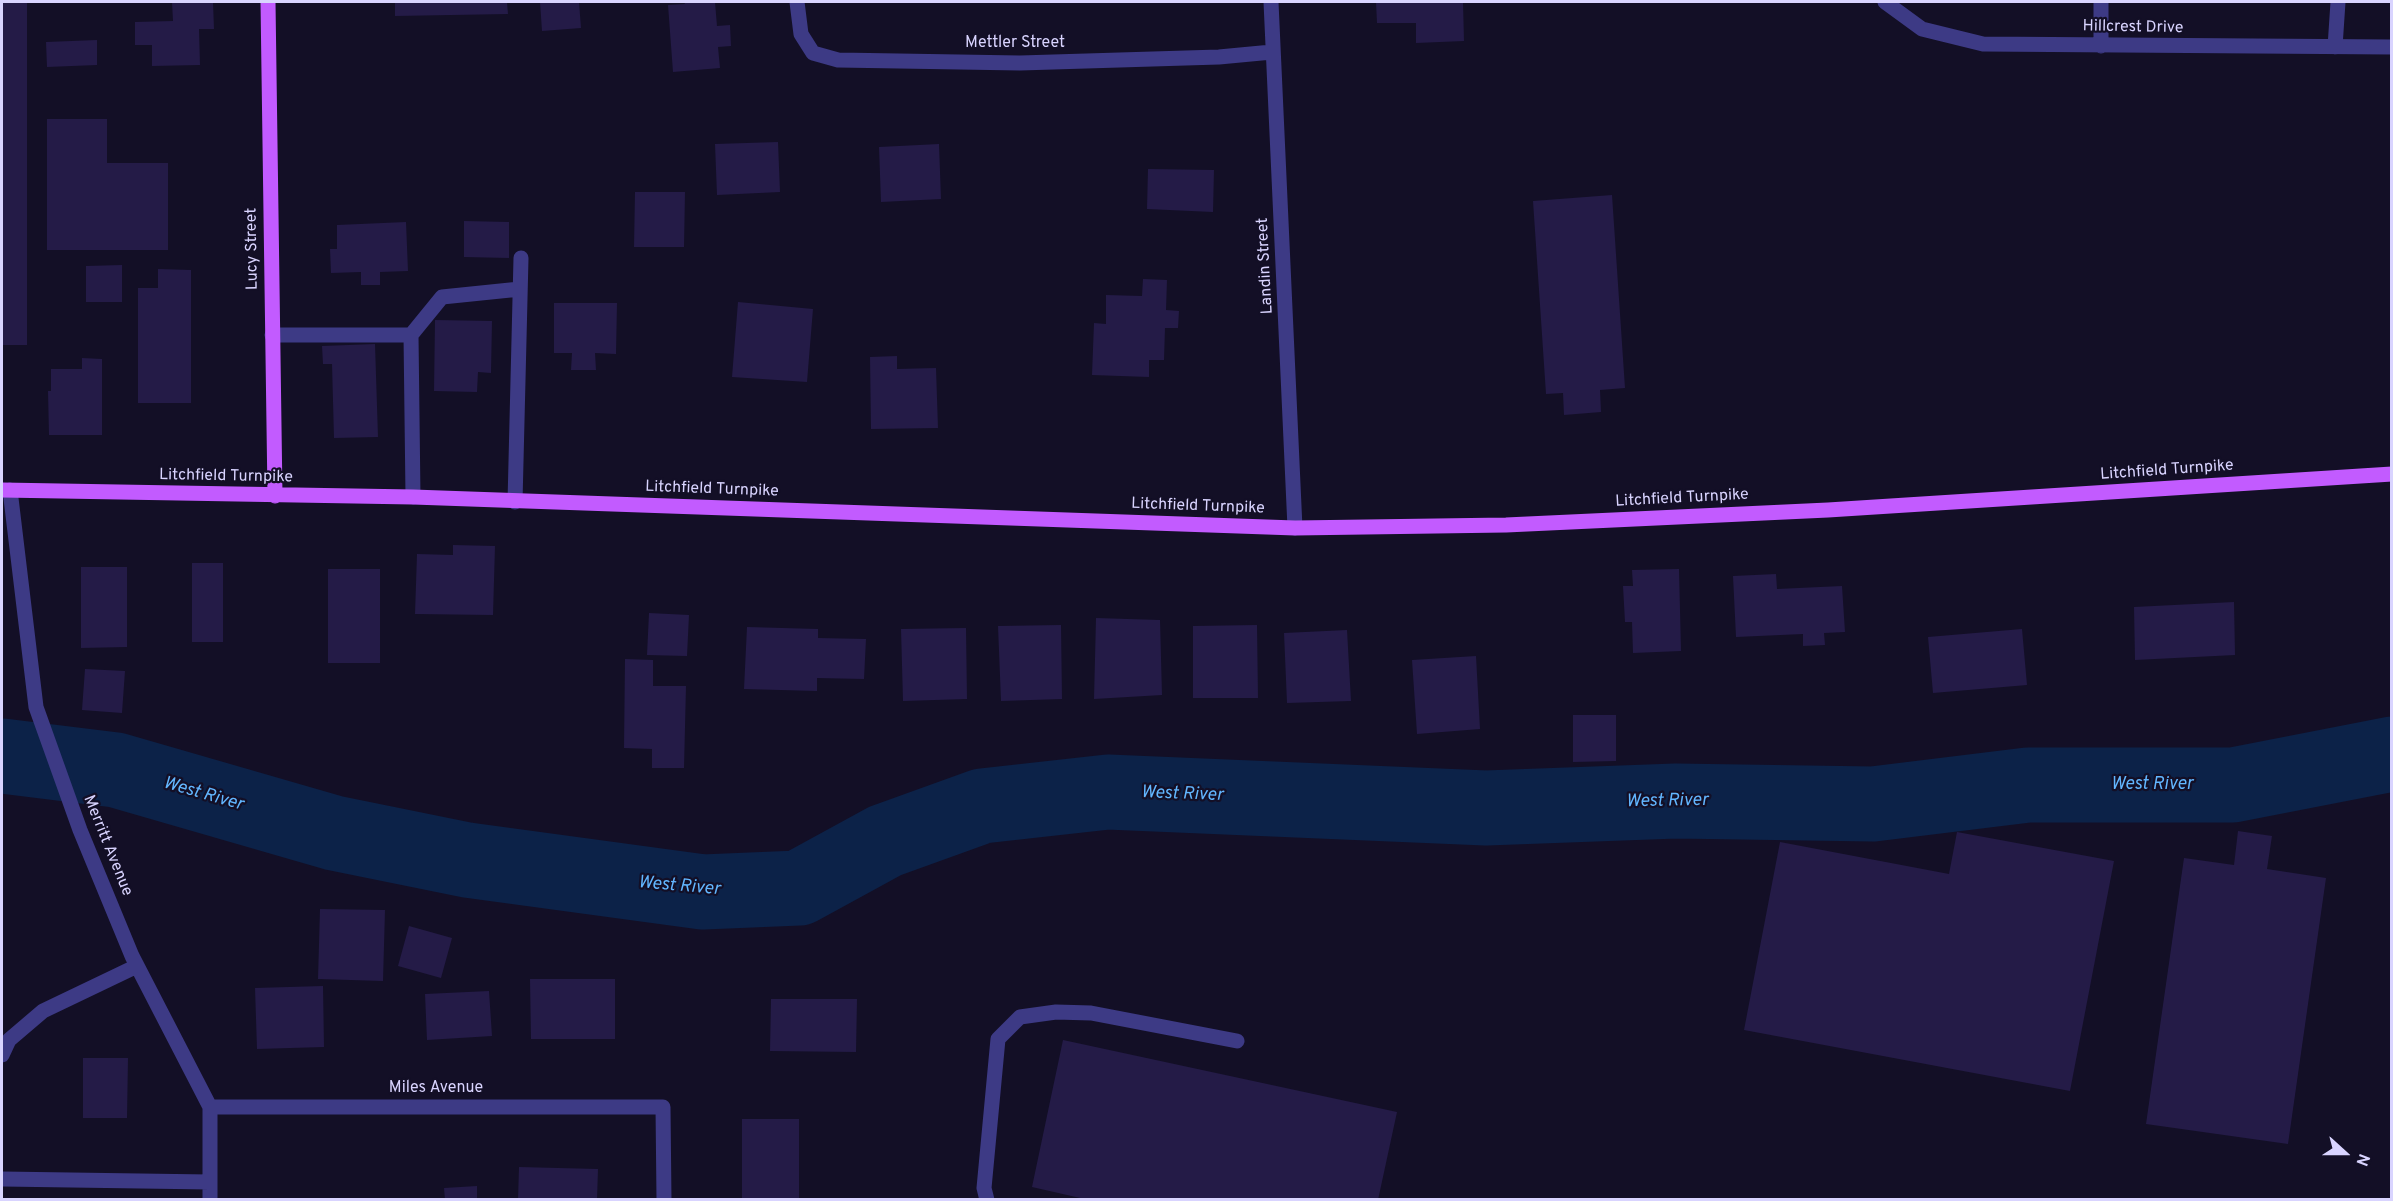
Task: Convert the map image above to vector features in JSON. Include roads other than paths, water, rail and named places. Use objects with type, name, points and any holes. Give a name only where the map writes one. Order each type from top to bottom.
[{"type":"main road","name":"Lucy Street","points":[[268,2],[275,496]]},
{"type":"main road","name":"Litchfield Turnpike","points":[[6,490],[413,497],[1295,528],[1506,525],[1827,510],[2391,474]]},
{"type":"street","name":"Mettler Street","points":[[797,2],[801,34],[813,52],[838,60],[1020,63],[1219,57],[1272,52]]},
{"type":"street","name":"Landin Street","points":[[1271,2],[1295,528]]},
{"type":"street","name":"Hillcrest Drive","points":[[1885,2],[1923,29],[1983,44],[2391,47]]},
{"type":"street","points":[[2101,2],[2101,46]]},
{"type":"street","points":[[2335,47],[2338,2]]},
{"type":"street","points":[[515,502],[521,258]]},
{"type":"street","points":[[413,497],[411,335],[442,297],[520,289]]},
{"type":"street","points":[[272,335],[411,335]]},
{"type":"street","name":"Merritt Avenue","points":[[6,490],[36,707],[80,830],[137,966],[210,1107],[210,1200]]},
{"type":"street","points":[[2,1055],[9,1040],[43,1011],[137,966]]},
{"type":"street","points":[[987,1200],[984,1188],[998,1039],[1020,1017],[1056,1012],[1091,1013],[1237,1041]]},
{"type":"street","name":"Miles Avenue","points":[[210,1107],[663,1107],[664,1200]]},
{"type":"street","points":[[2,1179],[210,1182]]},
{"type":"waterway","name":"West River","points":[[2,756],[116,770],[334,833],[467,860],[703,892],[799,888],[885,841],[982,806],[1108,792],[1486,808],[1676,801],[1873,804],[2028,785],[2233,785],[2392,754]]}]
